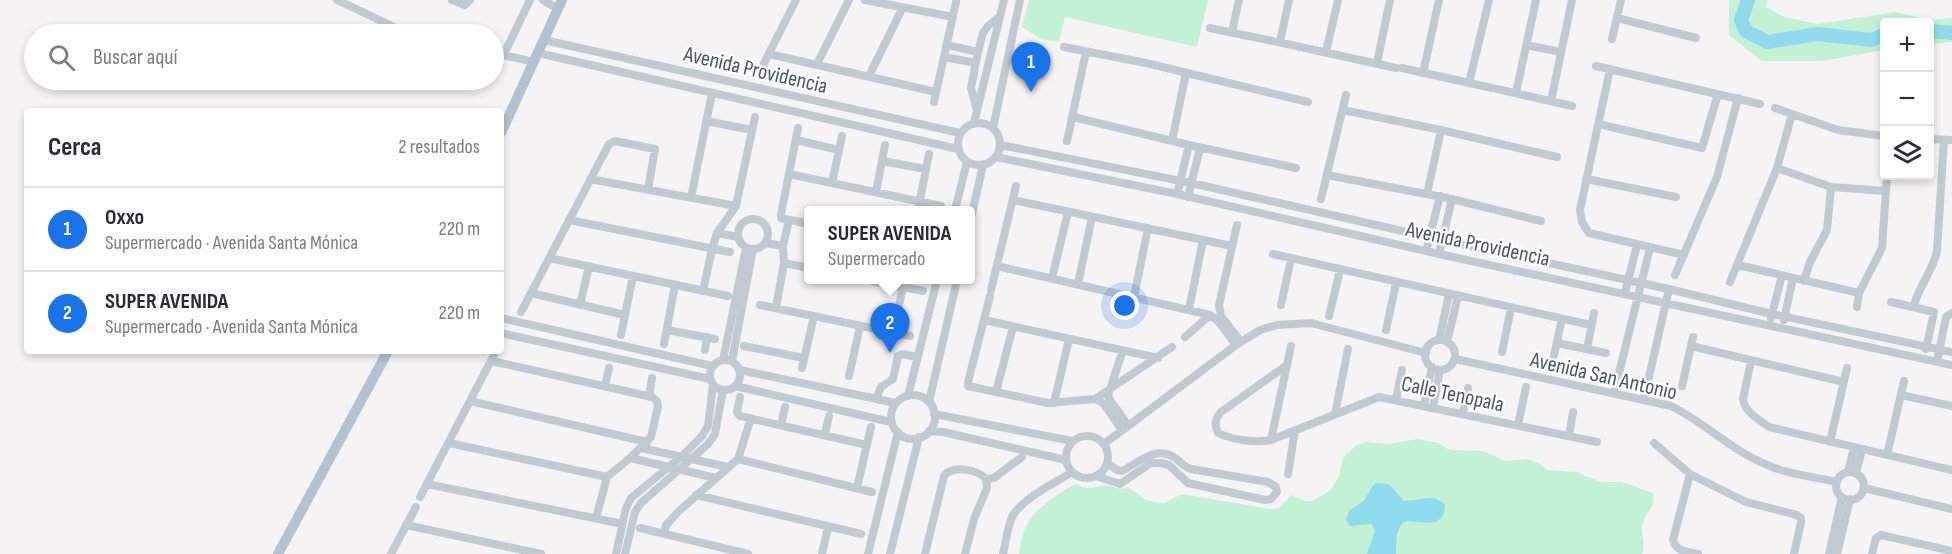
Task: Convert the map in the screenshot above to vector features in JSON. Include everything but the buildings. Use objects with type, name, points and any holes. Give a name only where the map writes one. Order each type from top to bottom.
[{"type":"main road","points":[[504,127],[560,4]]},
{"type":"main road","points":[[278,554],[386,354]]},
{"type":"street","points":[[337,0],[388,24]]},
{"type":"street","points":[[452,0],[465,5],[470,0]]},
{"type":"street","points":[[530,0],[504,54],[536,58],[712,93],[958,149]]},
{"type":"street","points":[[543,0],[560,4]]},
{"type":"street","points":[[759,73],[796,0]]},
{"type":"street","points":[[818,64],[849,0]]},
{"type":"street","points":[[865,0],[952,17]]},
{"type":"street","points":[[974,123],[1004,0]]},
{"type":"street","points":[[993,128],[1020,0]]},
{"type":"street","points":[[1232,32],[1239,0]]},
{"type":"street","points":[[1280,42],[1289,0]]},
{"type":"street","points":[[1326,52],[1338,0]]},
{"type":"street","points":[[1377,63],[1390,0]]},
{"type":"street","points":[[1423,73],[1439,0]]},
{"type":"street","points":[[1516,93],[1536,0]]},
{"type":"street","points":[[1551,101],[1572,0]]},
{"type":"street","points":[[1612,39],[1621,0]]},
{"type":"street","points":[[1469,83],[1486,1]]},
{"type":"street","points":[[934,102],[956,2]]},
{"type":"street","points":[[869,76],[902,9]]},
{"type":"street","points":[[978,110],[971,88],[978,52],[983,33],[1000,16]]},
{"type":"street","points":[[1617,18],[1696,38]]},
{"type":"street","points":[[1210,28],[1572,106]]},
{"type":"street","name":"Avenida Providencia","points":[[544,40],[960,134]]},
{"type":"street","points":[[947,45],[978,52]]},
{"type":"street","points":[[1526,45],[1561,52]]},
{"type":"street","points":[[1064,47],[1308,102]]},
{"type":"street","points":[[1067,141],[1086,52]]},
{"type":"street","points":[[769,54],[936,92]]},
{"type":"street","points":[[944,57],[976,63]]},
{"type":"street","points":[[1596,66],[1760,104]]},
{"type":"street","points":[[1610,69],[1580,210],[1582,222],[1589,233],[1684,255]]},
{"type":"street","points":[[1172,141],[1186,73]]},
{"type":"street","points":[[691,198],[712,93]]},
{"type":"street","points":[[1598,124],[1702,148],[1718,94]]},
{"type":"street","points":[[1321,199],[1346,95]]},
{"type":"street","points":[[1675,275],[1717,177],[1738,98]]},
{"type":"street","points":[[1775,108],[1838,130],[1880,135]]},
{"type":"street","points":[[1343,110],[1557,157]]},
{"type":"street","points":[[1730,282],[1777,168],[1792,114]]},
{"type":"street","points":[[703,291],[717,233],[736,206],[755,117]]},
{"type":"street","points":[[1073,117],[1200,148],[1296,168]]},
{"type":"street","points":[[706,121],[752,130]]},
{"type":"street","points":[[974,123],[986,124],[993,128],[1000,138],[1001,145],[996,157],[983,165],[974,165],[961,156],[958,149],[960,134],[967,126],[974,123]]},
{"type":"street","points":[[798,128],[781,218],[804,223]]},
{"type":"street","points":[[1427,194],[1441,130]]},
{"type":"street","points":[[832,183],[842,136]]},
{"type":"street","points":[[796,140],[839,150]]},
{"type":"street","points":[[1914,306],[1934,265],[1937,251],[1948,140]]},
{"type":"street","points":[[521,312],[590,179],[612,142],[652,148],[656,152],[648,190]]},
{"type":"street","points":[[876,192],[885,145]]},
{"type":"street","name":"Avenida Providencia","points":[[1001,145],[1191,183],[1785,317],[1952,352]]},
{"type":"street","points":[[1177,194],[1189,145]]},
{"type":"street","points":[[1188,196],[1200,148]]},
{"type":"street","points":[[919,206],[929,154]]},
{"type":"street","name":"Avenida Providencia","points":[[996,157],[1188,196],[1439,254],[1952,365]]},
{"type":"street","points":[[882,161],[926,169]]},
{"type":"street","points":[[956,206],[968,162]]},
{"type":"street","points":[[974,206],[983,165]]},
{"type":"street","points":[[1777,168],[1831,187],[1886,191]]},
{"type":"street","points":[[789,174],[941,206]]},
{"type":"street","points":[[1327,175],[1440,196],[1541,221]]},
{"type":"street","points":[[590,179],[736,206]]},
{"type":"street","points":[[1586,179],[1676,197]]},
{"type":"street","points":[[1857,307],[1859,293],[1882,248],[1887,180]]},
{"type":"street","points":[[1017,186],[968,386],[1054,403],[1084,398],[1095,399],[1103,403],[1125,428]]},
{"type":"street","points":[[1804,281],[1810,261],[1827,230],[1831,187]]},
{"type":"street","points":[[1426,251],[1440,196]]},
{"type":"street","points":[[1439,254],[1452,199]]},
{"type":"street","points":[[1013,200],[1232,246]]},
{"type":"street","points":[[1052,278],[1068,212]]},
{"type":"street","points":[[1078,284],[1092,217]]},
{"type":"street","points":[[738,237],[741,225],[748,219],[760,220],[769,231],[785,234]]},
{"type":"street","points":[[569,220],[730,252]]},
{"type":"street","points":[[776,308],[784,263],[783,246],[789,220]]},
{"type":"street","points":[[1237,225],[1218,305],[1221,316],[1238,344]]},
{"type":"street","points":[[1134,297],[1148,228]]},
{"type":"street","points":[[750,249],[762,247],[766,243],[769,231]]},
{"type":"street","points":[[717,233],[738,237],[750,249]]},
{"type":"street","points":[[1189,309],[1203,240]]},
{"type":"street","points":[[766,243],[783,246]]},
{"type":"street","points":[[1625,293],[1637,245]]},
{"type":"street","points":[[1614,393],[1650,248]]},
{"type":"street","points":[[723,360],[750,249]]},
{"type":"street","points":[[732,361],[750,249]]},
{"type":"street","points":[[1273,254],[1592,326]]},
{"type":"street","points":[[549,258],[728,296]]},
{"type":"street","points":[[1281,305],[1291,259]]},
{"type":"street","points":[[784,263],[804,267]]},
{"type":"street","points":[[1738,265],[1859,293]]},
{"type":"street","points":[[579,305],[589,266]]},
{"type":"street","points":[[997,266],[1210,315],[1238,344]]},
{"type":"street","points":[[1329,316],[1340,270]]},
{"type":"street","points":[[1770,325],[1782,275]]},
{"type":"street","points":[[621,335],[633,276]]},
{"type":"street","points":[[1782,328],[1793,278]]},
{"type":"street","points":[[1386,330],[1395,283]]},
{"type":"street","points":[[893,284],[923,291]]},
{"type":"street","points":[[908,396],[936,284]]},
{"type":"street","points":[[928,402],[956,284]]},
{"type":"street","points":[[664,344],[675,285]]},
{"type":"street","points":[[893,333],[903,286]]},
{"type":"street","points":[[1644,399],[1669,289]]},
{"type":"street","points":[[531,293],[625,315]]},
{"type":"street","points":[[1443,341],[1453,295]]},
{"type":"street","points":[[1891,302],[1934,312],[1924,358]]},
{"type":"street","points":[[760,305],[910,336]]},
{"type":"street","points":[[1502,352],[1511,308]]},
{"type":"street","points":[[1587,349],[1594,313]]},
{"type":"street","points":[[1936,362],[1946,317],[1952,313]]},
{"type":"street","points":[[1185,337],[1210,315]]},
{"type":"street","points":[[802,368],[814,316]]},
{"type":"street","points":[[504,319],[712,366]]},
{"type":"street","points":[[1554,355],[1562,319]]},
{"type":"street","points":[[984,320],[1158,358]]},
{"type":"street","points":[[1104,444],[1238,344],[1260,330],[1277,325],[1311,323],[1426,353]]},
{"type":"street","points":[[849,376],[860,326]]},
{"type":"street","points":[[996,393],[1013,327]]},
{"type":"street","points":[[667,330],[711,338],[705,350]]},
{"type":"street","points":[[504,334],[711,382],[723,390]]},
{"type":"street","points":[[1682,386],[1693,337]]},
{"type":"street","points":[[1054,403],[1069,339]]},
{"type":"street","points":[[1443,341],[1454,349],[1455,359],[1452,365],[1436,369],[1427,361],[1426,353],[1430,344],[1443,341]]},
{"type":"street","points":[[1557,343],[1606,354]]},
{"type":"street","points":[[744,346],[804,358]]},
{"type":"street","points":[[1271,440],[1291,346]]},
{"type":"street","points":[[1691,346],[1844,382]]},
{"type":"street","points":[[1095,399],[1172,347]]},
{"type":"street","points":[[1335,414],[1348,349]]},
{"type":"street","points":[[1123,350],[1108,395],[1125,428]]},
{"type":"street","points":[[420,497],[495,354]]},
{"type":"street","points":[[876,399],[881,387],[893,379],[898,356],[903,354],[917,357]]},
{"type":"street","name":"Avenida San Antonio","points":[[1455,359],[1671,406],[1750,457],[1767,465],[1837,482]]},
{"type":"street","points":[[616,554],[626,508],[632,498],[682,456],[702,436],[708,426],[711,382],[709,372],[712,366],[723,360],[732,361],[740,370],[895,404]]},
{"type":"street","points":[[492,361],[649,396],[657,400],[658,406],[651,437],[607,477],[596,518]]},
{"type":"street","points":[[1751,361],[1743,399],[1744,405],[1748,411],[1769,427],[1952,470]]},
{"type":"street","name":"Calle Tenopala","points":[[1287,365],[1221,412],[1216,418],[1215,425],[1218,433],[1225,436],[1271,440],[1379,397],[1597,442]]},
{"type":"street","points":[[605,386],[609,368]]},
{"type":"street","points":[[1830,442],[1847,368]]},
{"type":"street","points":[[1424,405],[1436,369]]},
{"type":"street","points":[[1433,407],[1436,369]]},
{"type":"street","points":[[735,386],[739,381],[740,370]]},
{"type":"street","points":[[1395,399],[1402,370]]},
{"type":"street","points":[[649,396],[652,378]]},
{"type":"street","points":[[1887,455],[1904,381]]},
{"type":"street","points":[[723,390],[735,386],[891,422]]},
{"type":"street","points":[[1518,425],[1526,387]]},
{"type":"street","points":[[1463,413],[1468,388]]},
{"type":"street","points":[[626,554],[635,513],[640,503],[708,444],[715,434],[723,390]]},
{"type":"street","points":[[915,395],[928,402],[934,414],[933,424],[929,431],[920,437],[907,438],[898,432],[891,422],[895,404],[908,396],[915,395]]},
{"type":"street","points":[[1901,395],[1952,406]]},
{"type":"street","points":[[741,397],[738,415],[867,445]]},
{"type":"street","points":[[470,401],[728,468]]},
{"type":"street","points":[[781,425],[785,407]]},
{"type":"street","points":[[1569,436],[1574,412]]},
{"type":"street","points":[[934,414],[1072,441]]},
{"type":"street","points":[[825,434],[829,416]]},
{"type":"street","points":[[664,533],[670,520],[738,459],[751,418]]},
{"type":"street","points":[[857,488],[871,427]]},
{"type":"street","points":[[1288,474],[1295,430]]},
{"type":"street","points":[[929,431],[943,432],[1066,460]]},
{"type":"street","points":[[868,554],[898,432]]},
{"type":"street","points":[[1096,476],[1107,463],[1108,457],[1104,444],[1092,436],[1085,435],[1072,441],[1068,447],[1066,460],[1072,472],[1083,477],[1096,476],[1120,484],[1151,463],[1161,463],[1169,465],[1183,480],[1192,484],[1265,500],[1271,499],[1277,492],[1276,487],[1268,482],[1185,467],[1176,458],[1166,454],[1145,456],[1122,471],[1107,463]]},
{"type":"street","points":[[890,554],[920,437]]},
{"type":"street","points":[[449,443],[607,477]]},
{"type":"street","points":[[1654,443],[1690,474],[1746,502],[1801,518],[1794,554]]},
{"type":"street","points":[[1852,473],[1858,449]]},
{"type":"street","points":[[986,479],[994,478],[1022,456]]},
{"type":"street","points":[[630,458],[716,478]]},
{"type":"street","points":[[738,459],[872,492]]},
{"type":"street","points":[[1131,466],[1137,473]]},
{"type":"street","points":[[925,554],[944,476],[948,470],[955,469],[981,474],[986,479],[987,488],[974,519],[965,554]]},
{"type":"street","points":[[1192,484],[1196,470]]},
{"type":"street","points":[[1003,554],[1014,514],[1023,504],[1072,472]]},
{"type":"street","points":[[1852,473],[1863,479],[1864,488],[1859,496],[1846,498],[1837,490],[1837,482],[1841,475],[1852,473]]},
{"type":"street","points":[[1690,474],[1673,540],[1679,550],[1698,554]]},
{"type":"street","points":[[427,484],[618,523]]},
{"type":"street","points":[[1864,488],[1952,509]]},
{"type":"street","points":[[696,495],[861,534]]},
{"type":"street","points":[[1829,554],[1846,498]]},
{"type":"street","points":[[1837,554],[1846,498]]},
{"type":"street","points":[[392,554],[416,507]]},
{"type":"street","points":[[406,525],[541,554]]},
{"type":"street","points":[[822,554],[828,527]]},
{"type":"street","points":[[640,528],[748,554]]},
{"type":"street","points":[[1872,554],[1876,538],[1881,535],[1952,550]]},
{"type":"green space","points":[[1029,0],[1208,0],[1197,47],[1065,17],[1059,42],[1041,39],[1022,27]]},
{"type":"green space","points":[[1729,0],[1767,0],[1766,7],[1784,17],[1818,24],[1895,12],[1922,18],[1880,18],[1880,51],[1822,61],[1762,61],[1729,35]]},
{"type":"green space","points":[[1952,18],[1952,42],[1934,44],[1934,20]]},
{"type":"green space","points":[[1418,439],[1438,443],[1450,450],[1483,451],[1505,461],[1529,459],[1547,470],[1576,472],[1601,482],[1622,482],[1653,493],[1653,505],[1643,524],[1642,554],[1019,554],[1026,527],[1034,514],[1076,484],[1086,488],[1109,486],[1121,489],[1128,487],[1146,500],[1155,502],[1165,503],[1182,494],[1270,509],[1279,508],[1291,495],[1304,501],[1313,501],[1331,490],[1339,476],[1343,458],[1355,446],[1367,442],[1389,444]]},
{"type":"water","points":[[1376,483],[1389,484],[1404,501],[1436,499],[1445,505],[1444,513],[1441,519],[1436,521],[1404,522],[1397,533],[1396,554],[1367,554],[1375,531],[1372,524],[1350,526],[1346,520],[1352,509],[1365,499]]},
{"type":"waterway","points":[[1748,0],[1741,20],[1746,31],[1767,42],[1818,34],[1871,40],[1880,37]]},
{"type":"waterway","points":[[1934,31],[1952,33]]},
{"type":"place","name":"Oxxo","points":[[1031,92]]},
{"type":"place","name":"SUPER AVENIDA","points":[[890,353]]}]
